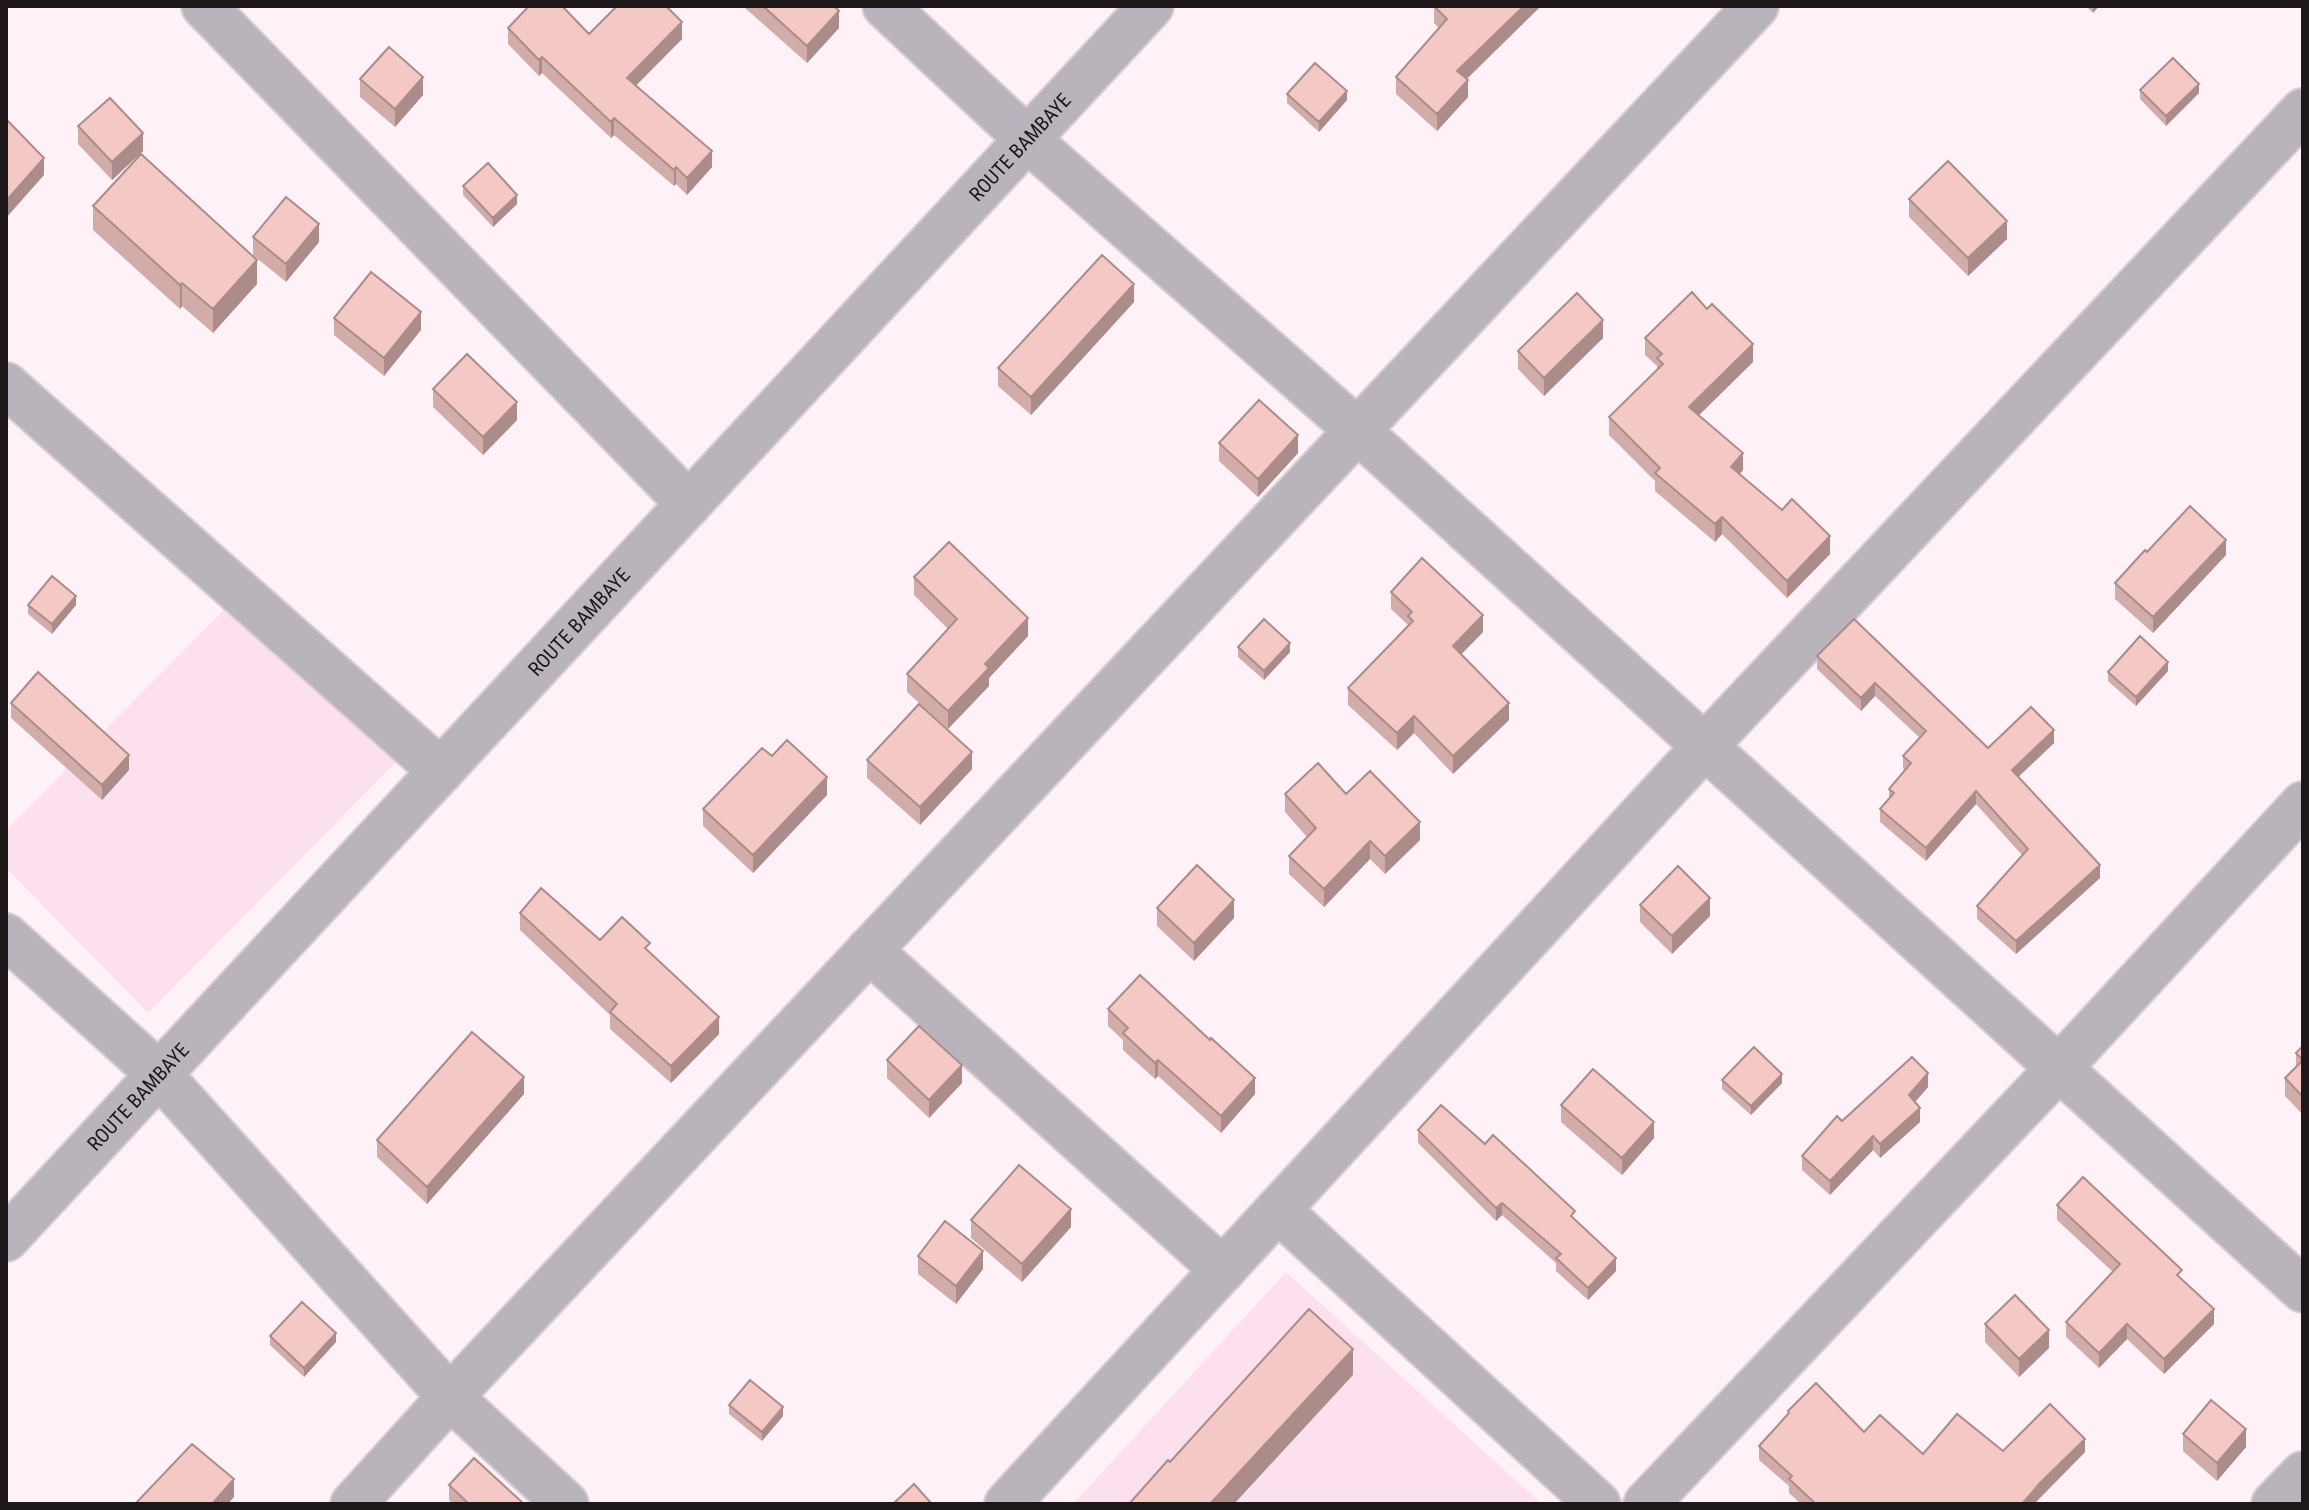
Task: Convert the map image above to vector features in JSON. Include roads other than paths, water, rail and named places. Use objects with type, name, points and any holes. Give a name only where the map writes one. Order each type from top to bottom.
[{"type":"street","points":[[204,6],[689,504]]},
{"type":"street","points":[[885,6],[1027,139],[1357,430],[2303,1290]]},
{"type":"street","name":"ROUTE BAMBAYE","points":[[6,1239],[1151,6]]},
{"type":"street","points":[[353,1504],[1756,6]]},
{"type":"street","points":[[1007,1504],[1705,746],[2303,111]]},
{"type":"street","points":[[6,385],[441,771]]},
{"type":"street","points":[[1646,1504],[2058,1069],[2303,804]]},
{"type":"street","points":[[6,936],[159,1074],[450,1397],[566,1504]]},
{"type":"street","points":[[869,950],[1223,1270]]},
{"type":"street","points":[[1278,1210],[1598,1504]]},
{"type":"street","points":[[2274,1504],[2303,1474]]}]
